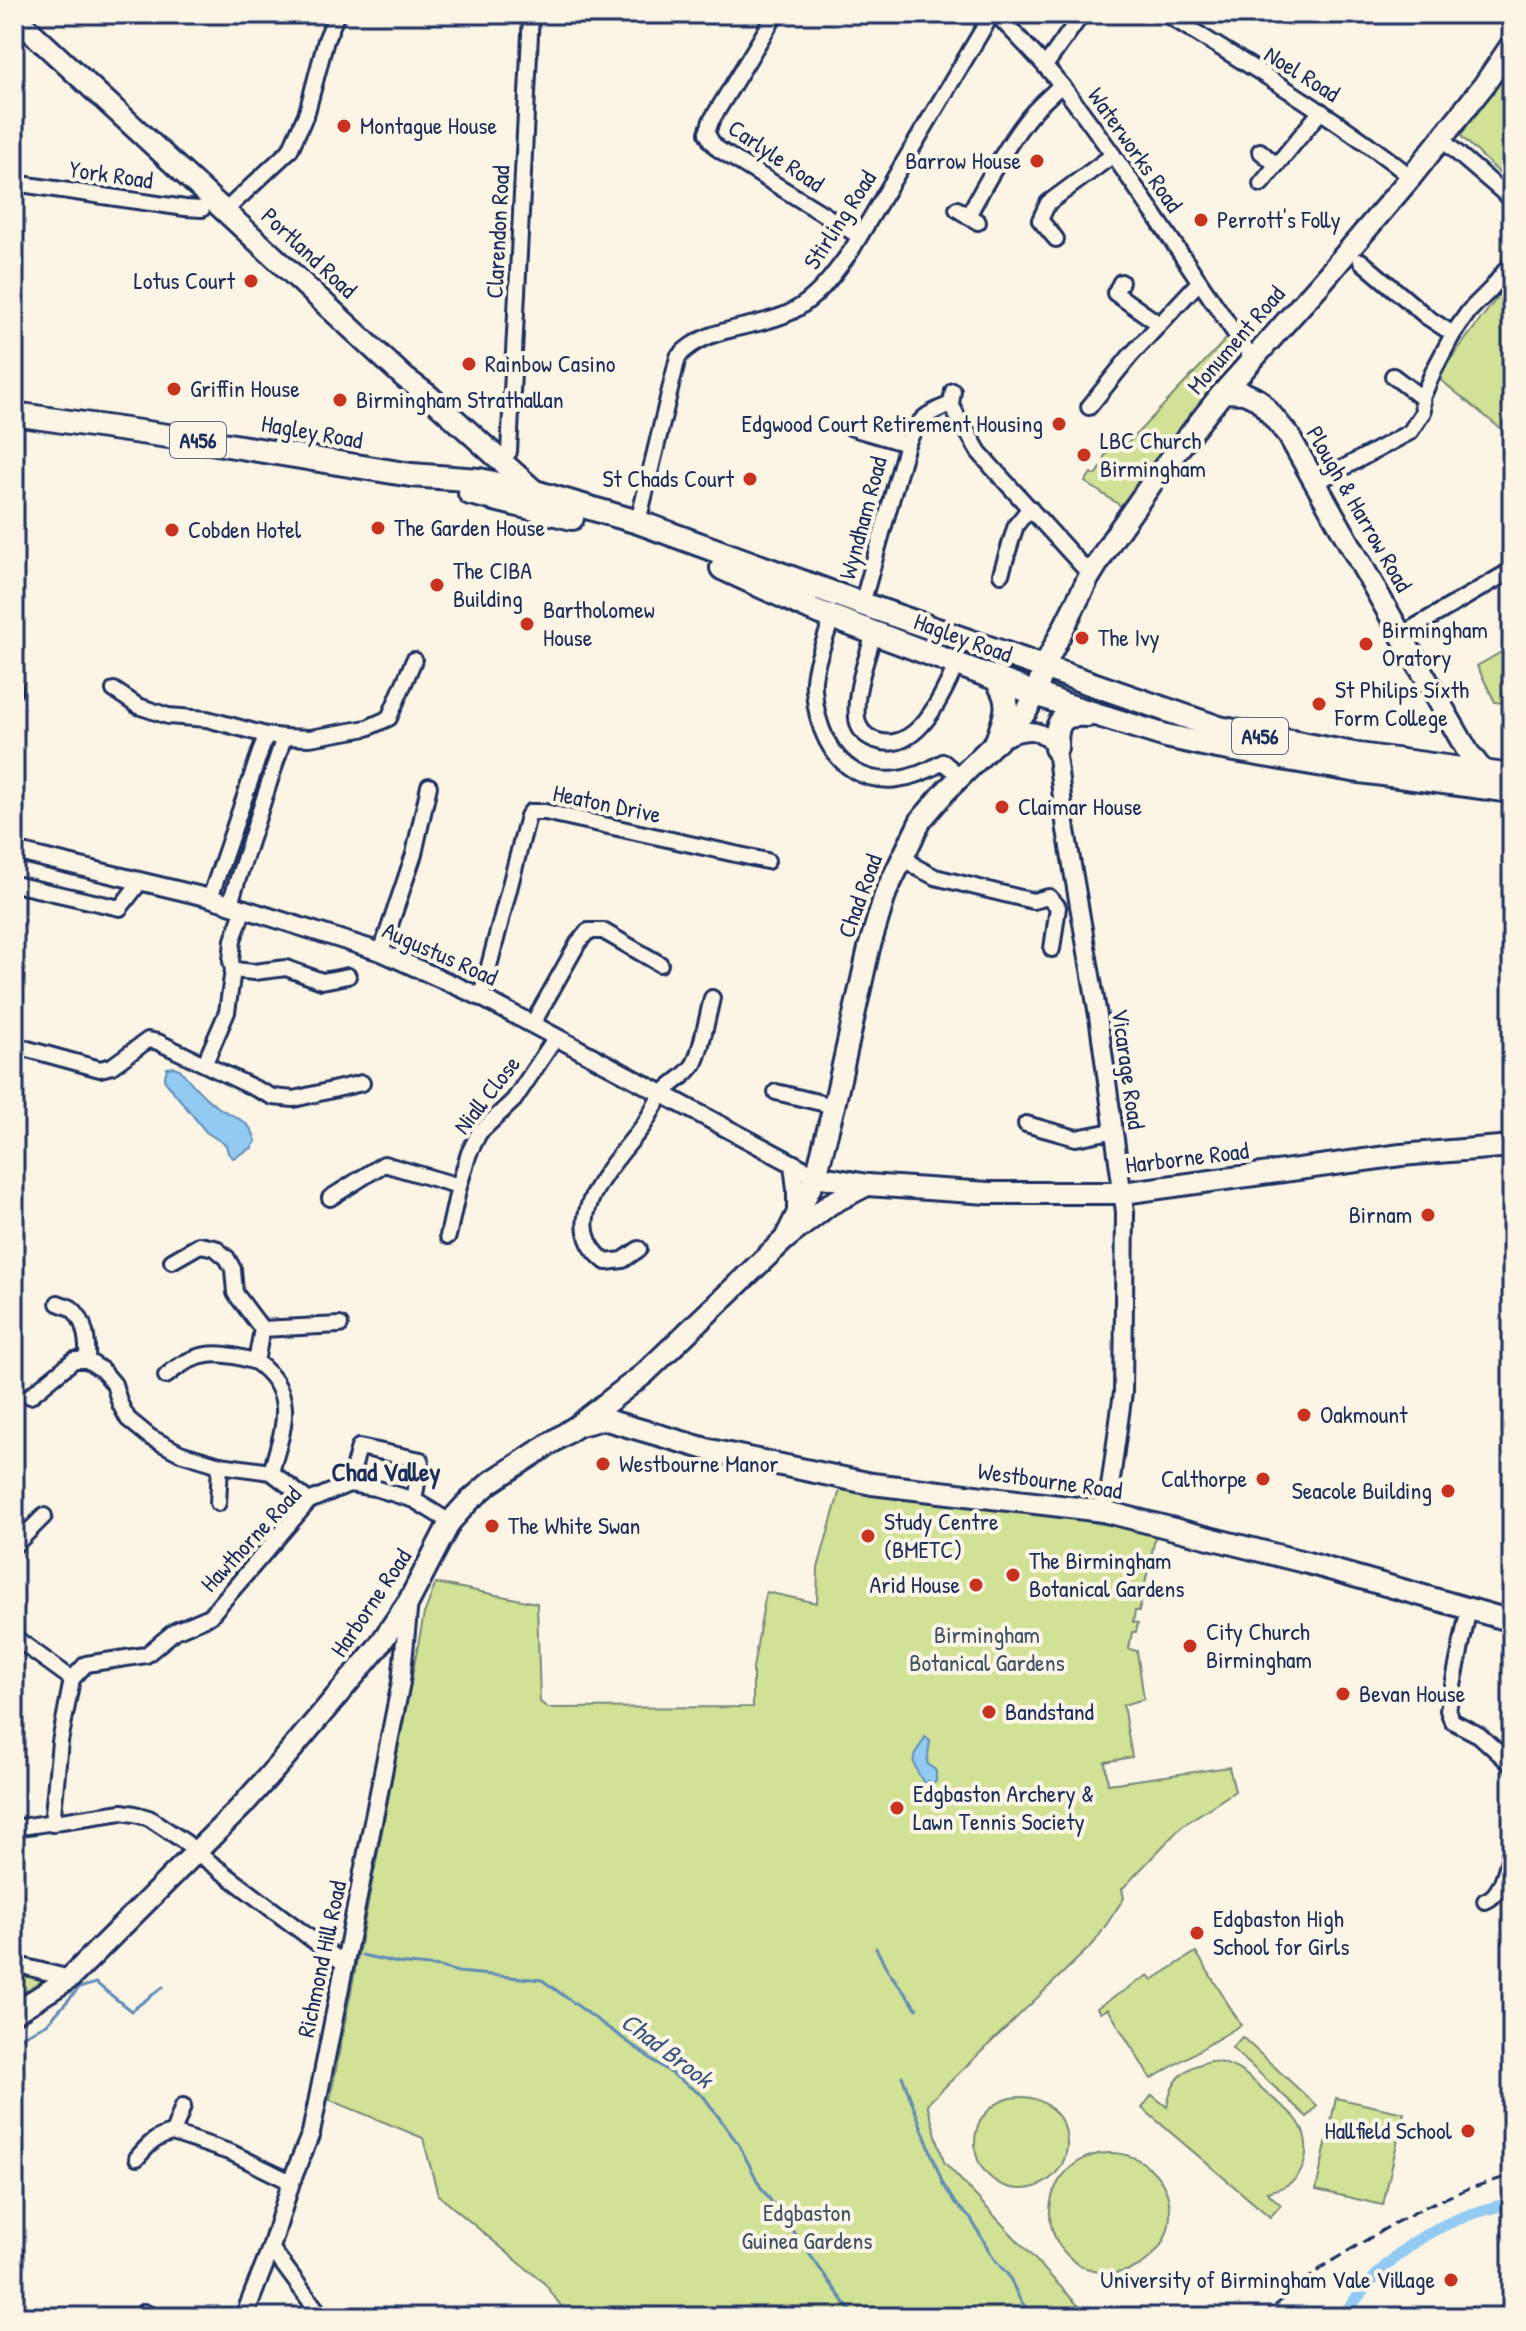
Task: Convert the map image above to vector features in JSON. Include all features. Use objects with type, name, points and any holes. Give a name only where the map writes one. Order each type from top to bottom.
[{"type":"highway","name":"Hagley Road","points":[[14,414],[222,443],[411,475],[479,480],[535,492],[638,522],[1044,667],[1218,738]]},
{"type":"highway","name":"Hagley Road","points":[[411,475],[647,540],[703,560],[832,617],[1036,694],[1134,727],[1218,738],[1353,770],[1492,778],[1512,790]]},
{"type":"highway","points":[[865,605],[877,623],[874,633]]},
{"type":"highway","points":[[1044,667],[1071,690],[1116,708],[1134,727]]},
{"type":"highway","points":[[995,677],[1006,694],[1007,713],[997,741]]},
{"type":"highway","points":[[1056,748],[1057,725],[1062,720],[1072,714],[1101,716]]},
{"type":"main road","name":"Portland Road","points":[[14,16],[405,378],[535,492],[576,519]]},
{"type":"main road","name":"Monument Road","points":[[1036,694],[1044,667],[1093,573],[1154,480],[1224,392],[1411,177],[1512,44]]},
{"type":"main road","points":[[1253,359],[1252,377],[1259,400]]},
{"type":"main road","points":[[1224,392],[1244,393],[1259,400]]},
{"type":"main road","name":"Plough & Harrow Road","points":[[1259,400],[1289,436],[1468,752],[1492,778]]},
{"type":"main road","name":"Chad Road","points":[[809,1168],[834,1106],[869,948],[886,892],[903,855],[921,820],[1026,712],[1036,694]]},
{"type":"main road","name":"Harborne Road","points":[[785,1239],[796,1218],[809,1168],[867,1185],[988,1193],[1123,1193],[1401,1155],[1512,1146]]},
{"type":"main road","name":"Harborne Road","points":[[14,2013],[70,1978],[196,1852],[289,1752],[378,1647],[409,1601],[450,1522],[468,1502],[491,1482],[603,1412],[785,1239],[830,1204],[867,1185]]},
{"type":"main road","name":"Westbourne Road","points":[[603,1412],[710,1450],[872,1484],[1103,1511],[1308,1563],[1512,1621]]},
{"type":"street","points":[[226,210],[290,150],[307,112],[326,40],[337,14]]},
{"type":"street","name":"Clarendon Road","points":[[509,452],[531,14]]},
{"type":"street","name":"Carlyle Road","points":[[776,14],[711,121],[707,133],[718,149],[859,236]]},
{"type":"street","name":"Stirling Road","points":[[638,522],[678,357],[687,347],[724,331],[789,313],[811,300],[828,282],[994,14]]},
{"type":"street","name":"Waterworks Road","points":[[994,14],[1061,85],[1113,155],[1253,359]]},
{"type":"street","points":[[1045,66],[1082,14]]},
{"type":"street","name":"Noel Road","points":[[1166,14],[1321,111],[1411,177]]},
{"type":"street","points":[[967,215],[1025,122],[1061,85]]},
{"type":"street","points":[[1261,184],[1321,111]]},
{"type":"street","points":[[1441,139],[1512,200]]},
{"type":"street","points":[[1260,151],[1275,164]]},
{"type":"street","points":[[1056,239],[1040,220],[1048,203],[1113,155]]},
{"type":"street","name":"York Road","points":[[14,183],[202,209]]},
{"type":"street","points":[[1361,261],[1427,317],[1453,334]]},
{"type":"street","points":[[1315,483],[1410,432],[1423,412],[1422,398],[1453,334],[1512,262]]},
{"type":"street","points":[[1121,282],[1115,293],[1159,324]]},
{"type":"street","points":[[1089,407],[1130,356],[1199,282]]},
{"type":"street","points":[[1393,376],[1422,398]]},
{"type":"street","name":"Wyndham Road","points":[[865,605],[907,444],[926,413],[957,409],[979,452],[1030,508]]},
{"type":"street","name":"Wyndham Road","points":[[852,428],[907,444]]},
{"type":"street","points":[[1001,574],[1016,525],[1030,508],[1085,569],[1093,573]]},
{"type":"street","points":[[1401,635],[1512,570]]},
{"type":"street","points":[[832,617],[813,687],[824,739],[836,755],[851,770],[869,778],[895,780],[919,774],[943,762],[961,777]]},
{"type":"street","points":[[874,633],[858,697],[857,720],[863,734],[877,741],[893,743],[910,735],[927,720],[957,663]]},
{"type":"street","points":[[114,690],[138,706],[168,716],[207,719],[266,735],[310,738],[367,728],[389,718],[414,660]]},
{"type":"street","points":[[997,741],[1017,732],[1031,731],[1049,738],[1056,748]]},
{"type":"street","points":[[210,898],[266,735]]},
{"type":"street","points":[[205,1063],[227,1012],[237,906],[284,737]]},
{"type":"street","name":"Vicarage Road","points":[[1056,748],[1123,1193],[1126,1279],[1123,1392],[1110,1487],[1103,1511]]},
{"type":"street","points":[[381,952],[414,854],[429,786]]},
{"type":"street","name":"Heaton Drive","points":[[481,997],[531,812],[545,812],[767,861]]},
{"type":"street","name":"Augustus Road","points":[[14,851],[210,898],[381,952],[481,997],[809,1168]]},
{"type":"street","points":[[903,855],[916,867],[935,877],[1033,901],[1054,895],[1077,897]]},
{"type":"street","points":[[14,884],[120,908],[140,882]]},
{"type":"street","points":[[1049,897],[1058,907],[1052,949]]},
{"type":"street","points":[[532,1025],[578,943],[588,931],[603,931],[660,964]]},
{"type":"street","points":[[233,970],[254,972],[286,968],[322,981],[348,976]]},
{"type":"street","points":[[639,1249],[623,1260],[606,1262],[593,1252],[585,1220],[595,1188],[644,1124],[663,1093],[693,1065],[712,998]]},
{"type":"street","name":"Niall Close","points":[[448,1236],[459,1186],[479,1133],[514,1100],[556,1037]]},
{"type":"street","points":[[24,1048],[100,1069],[112,1066],[148,1040],[205,1063],[273,1097],[294,1099],[362,1083]]},
{"type":"street","points":[[776,1092],[834,1106]]},
{"type":"street","points":[[1026,1124],[1076,1138],[1112,1131]]},
{"type":"street","points":[[330,1198],[384,1164],[459,1186]]},
{"type":"street","points":[[172,1261],[200,1245],[215,1248],[227,1258],[233,1269],[235,1293],[262,1329],[256,1362]]},
{"type":"street","points":[[58,1303],[72,1309],[82,1325],[88,1341],[87,1360]]},
{"type":"street","points":[[262,1329],[340,1325]]},
{"type":"street","points":[[166,1376],[183,1362],[202,1355],[238,1357],[256,1362],[269,1371],[281,1389],[286,1407],[271,1472]]},
{"type":"street","points":[[30,1396],[74,1360],[87,1360],[102,1370],[114,1384],[128,1419],[150,1437],[180,1453],[220,1465],[271,1472],[309,1501]]},
{"type":"street","points":[[414,1500],[421,1460],[359,1447],[349,1484],[414,1500],[450,1522]]},
{"type":"street","points":[[218,1503],[220,1465]]},
{"type":"street","name":"Hawthorne Road","points":[[72,1679],[86,1664],[146,1655],[175,1631],[210,1616],[309,1501],[349,1484]]},
{"type":"street","points":[[14,1546],[44,1516]]},
{"type":"street","name":"Richmond Hill Road","points":[[244,2317],[311,2133],[401,1682],[409,1601]]},
{"type":"street","points":[[1469,1607],[1448,1710],[1452,1721],[1479,1735],[1512,1765]]},
{"type":"street","points":[[14,1637],[72,1679],[60,1742],[52,1824]]},
{"type":"street","points":[[14,1828],[122,1812],[149,1818],[346,1965]]},
{"type":"street","points":[[1485,1901],[1492,1899],[1499,1889],[1501,1866],[1512,1848]]},
{"type":"street","points":[[14,1964],[70,1978]]},
{"type":"street","points":[[173,2133],[183,2106]]},
{"type":"street","points":[[137,2158],[151,2142],[173,2133],[232,2153],[291,2182]]},
{"type":"street","points":[[271,2248],[322,2317]]},
{"type":"green space","points":[[1512,55],[1512,185],[1461,136],[1487,90]]},
{"type":"green space","points":[[1512,278],[1512,438],[1437,377]]},
{"type":"green space","points":[[1229,336],[1240,355],[1233,367],[1121,506],[1085,482],[1091,473],[1096,475],[1116,440],[1128,443]]},
{"type":"green space","points":[[1512,646],[1512,696],[1506,698],[1504,703],[1495,702],[1477,666]]},
{"type":"green space","points":[[841,1486],[1055,1515],[1156,1534],[1139,1611],[1135,1611],[1133,1622],[1138,1623],[1136,1632],[1132,1632],[1129,1649],[1137,1651],[1144,1699],[1123,1705],[1132,1757],[1105,1762],[1108,1784],[1229,1767],[1235,1791],[1182,1826],[1122,1889],[1124,1898],[1094,1943],[927,2104],[944,2162],[1089,2317],[569,2317],[545,2284],[438,2195],[423,2138],[330,2100],[424,1614],[436,1583],[537,1603],[540,1702],[548,1708],[753,1707],[753,1668],[766,1592],[817,1603],[818,1568]]},
{"type":"green space","points":[[1196,1952],[1241,2025],[1151,2079],[1108,2009],[1100,2013],[1097,2008],[1148,1975],[1152,1980]]},
{"type":"green space","points":[[14,1971],[50,1980],[14,2003]]},
{"type":"green space","points":[[1242,2037],[1317,2106],[1307,2117],[1232,2048]]},
{"type":"green space","points":[[1211,2061],[1243,2072],[1291,2113],[1302,2128],[1306,2147],[1303,2165],[1293,2181],[1267,2192],[1281,2205],[1270,2217],[1142,2108],[1152,2095],[1167,2107],[1171,2090],[1180,2076]]},
{"type":"green space","points":[[1021,2097],[1039,2100],[1054,2110],[1064,2125],[1067,2143],[1064,2161],[1054,2176],[1039,2186],[1021,2189],[1003,2186],[988,2176],[978,2161],[975,2143],[978,2125],[988,2110],[1003,2100]]},
{"type":"green space","points":[[1336,2098],[1404,2113],[1383,2205],[1316,2190]]},
{"type":"green space","points":[[1110,2153],[1133,2158],[1152,2171],[1165,2190],[1170,2213],[1165,2236],[1152,2255],[1133,2268],[1110,2273],[1087,2268],[1068,2255],[1055,2236],[1050,2213],[1055,2190],[1068,2171],[1087,2158]]},
{"type":"water","points":[[167,1068],[180,1069],[213,1103],[250,1128],[256,1141],[252,1148],[233,1158],[226,1145],[206,1132],[164,1080]]},
{"type":"water","points":[[925,1737],[930,1741],[927,1763],[936,1771],[936,1781],[924,1784],[914,1759]]},
{"type":"waterway","points":[[876,1948],[888,1971],[917,2009]]},
{"type":"waterway","name":"Chad Brook","points":[[362,1955],[458,1972],[542,1980],[704,2097],[739,2145],[760,2186],[855,2317]]},
{"type":"waterway","name":"Chad Brook","points":[[14,2040],[47,2024],[79,1988],[96,1983],[131,2011],[163,1987]]},
{"type":"waterway","points":[[902,2076],[943,2184],[955,2203],[971,2219],[1033,2317]]},
{"type":"waterway","points":[[1342,2317],[1378,2274],[1415,2242],[1458,2219],[1512,2203]]},
{"type":"railway","points":[[1261,2317],[1325,2265],[1393,2224],[1467,2189],[1512,2175]]},
{"type":"place","name":"Montague House","points":[[344,126]]},
{"type":"place","name":"Barrow House","points":[[1037,161]]},
{"type":"place","name":"Perrott's Folly","points":[[1201,220]]},
{"type":"place","name":"Lotus Court","points":[[251,281]]},
{"type":"place","name":"Rainbow Casino","points":[[469,364]]},
{"type":"place","name":"Griffin House","points":[[174,389]]},
{"type":"place","name":"Birmingham Strathallan","points":[[340,400]]},
{"type":"place","name":"Edgwood Court Retirement Housing","points":[[1059,424]]},
{"type":"place","name":"LBC Church Birmingham","points":[[1084,455]]},
{"type":"place","name":"St Chads Court","points":[[750,479]]},
{"type":"place","name":"The Garden House","points":[[378,528]]},
{"type":"place","name":"Cobden Hotel","points":[[172,530]]},
{"type":"place","name":"The CIBA Building","points":[[437,585]]},
{"type":"place","name":"Bartholomew House","points":[[527,624]]},
{"type":"place","name":"The Ivy","points":[[1082,638]]},
{"type":"place","name":"Birmingham Oratory","points":[[1366,644]]},
{"type":"place","name":"St Philips Sixth Form College","points":[[1319,704]]},
{"type":"place","name":"Claimar House","points":[[1002,807]]},
{"type":"place","name":"Birnam","points":[[1428,1215]]},
{"type":"place","name":"Oakmount","points":[[1304,1415]]},
{"type":"place","name":"Westbourne Manor","points":[[603,1464]]},
{"type":"place","name":"Calthorpe","points":[[1263,1479]]},
{"type":"place","name":"Seacole Building","points":[[1448,1491]]},
{"type":"place","name":"The White Swan","points":[[492,1526]]},
{"type":"place","name":"Study Centre (BMETC)","points":[[868,1536]]},
{"type":"place","name":"The Birmingham Botanical Gardens","points":[[1013,1575]]},
{"type":"place","name":"Arid House","points":[[976,1585]]},
{"type":"place","name":"City Church Birmingham","points":[[1190,1646]]},
{"type":"place","name":"Bevan House","points":[[1343,1694]]},
{"type":"place","name":"Bandstand","points":[[989,1712]]},
{"type":"place","name":"Edgbaston Archery & Lawn Tennis Society","points":[[897,1808]]},
{"type":"place","name":"Edgbaston High School for Girls","points":[[1197,1933]]},
{"type":"place","name":"Hallfield School","points":[[1468,2131]]},
{"type":"place","name":"University of Birmingham Vale Village","points":[[1451,2280]]},
{"type":"district","name":"Chad Valley","points":[[386,1472]]},
{"type":"park label","name":"Birmingham Botanical Gardens","points":[[987,1649]]},
{"type":"park label","name":"Edgbaston Guinea Gardens","points":[[807,2227]]}]
